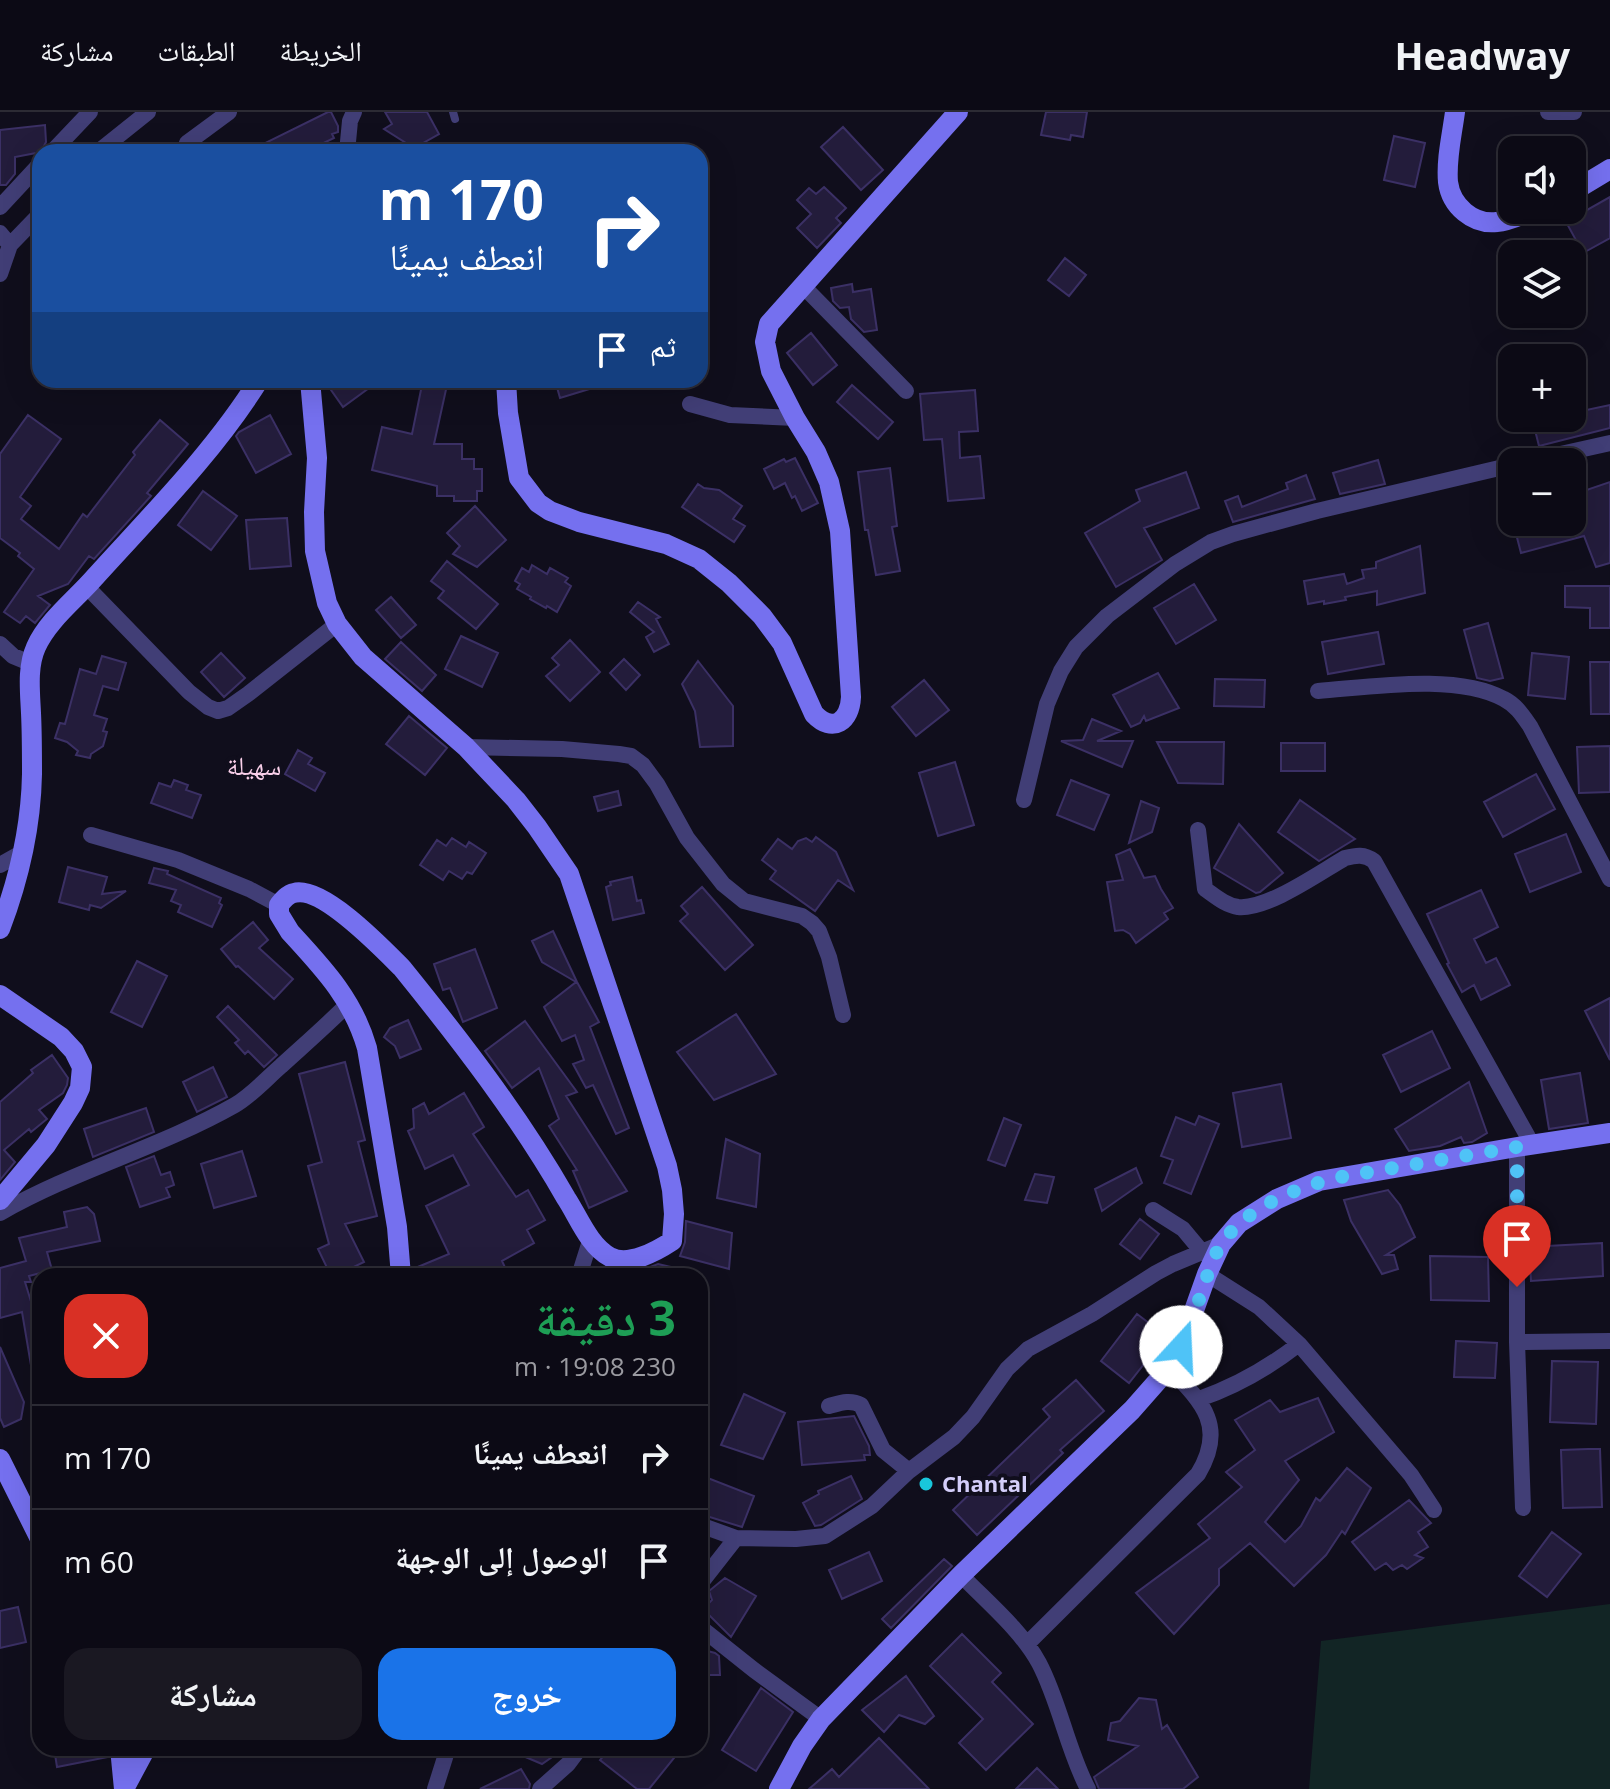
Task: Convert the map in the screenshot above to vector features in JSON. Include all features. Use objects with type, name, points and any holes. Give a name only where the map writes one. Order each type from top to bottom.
[{"type":"street","points":[[60,144],[90,112]]},
{"type":"street","points":[[108,144],[148,112]]},
{"type":"street","points":[[187,144],[229,112]]},
{"type":"street","points":[[348,144],[354,112]]},
{"type":"street","points":[[506,388],[519,478],[538,503],[579,522],[666,544],[699,559],[762,616],[782,643],[814,714],[821,722],[836,724],[843,721],[848,714],[851,697],[840,531],[829,482],[771,371],[765,342],[769,324],[958,112]]},
{"type":"street","points":[[1455,112],[1447,165],[1449,187],[1459,209],[1479,221],[1498,222]]},
{"type":"street","points":[[1548,112],[1574,112]]},
{"type":"street","points":[[1586,184],[1610,169]]},
{"type":"street","points":[[0,207],[32,173]]},
{"type":"street","points":[[0,274],[5,239],[32,220]]},
{"type":"street","points":[[803,286],[906,391]]},
{"type":"street","points":[[0,929],[11,902],[28,830],[32,776],[30,663],[37,644],[52,623],[215,442],[254,388]]},
{"type":"street","points":[[311,388],[317,458],[315,551],[327,603],[337,624],[363,657],[466,747],[516,800],[569,874],[667,1166],[672,1190],[672,1241],[654,1254],[619,1260],[608,1256],[591,1238],[523,1127],[402,968],[336,908],[303,892],[293,893],[279,905],[279,914],[290,932],[349,1003],[362,1028],[397,1227],[400,1268]]},
{"type":"street","points":[[690,404],[730,415],[795,418]]},
{"type":"street","points":[[1586,448],[1610,443]]},
{"type":"street","points":[[1024,800],[1047,704],[1061,671],[1076,647],[1107,616],[1175,564],[1211,542],[1242,531],[1498,468]]},
{"type":"street","points":[[87,587],[189,692],[218,711],[248,694],[337,624]]},
{"type":"street","points":[[0,644],[13,656],[30,663]]},
{"type":"street","points":[[1318,691],[1441,683],[1470,688],[1506,700],[1530,726],[1610,879]]},
{"type":"street","points":[[466,747],[562,749],[631,756],[643,765],[657,784],[687,838],[723,884],[744,901],[802,916],[819,931],[829,957],[843,1015]]},
{"type":"street","points":[[1198,830],[1205,889],[1234,906],[1250,907],[1267,903],[1345,858],[1366,855],[1374,861],[1525,1146],[1517,1342],[1523,1508]]},
{"type":"street","points":[[91,835],[178,860],[249,889],[279,905]]},
{"type":"street","points":[[0,865],[23,852]]},
{"type":"street","points":[[0,995],[61,1037],[74,1051],[82,1067],[80,1088],[73,1103],[46,1145],[0,1200]]},
{"type":"street","points":[[0,1213],[37,1193],[183,1131],[237,1104],[326,1027],[349,1003]]},
{"type":"street","points":[[708,1528],[736,1538],[825,1536],[872,1506],[909,1471],[954,1437],[973,1417],[1007,1369],[1028,1349],[1092,1314],[1156,1273],[1212,1249],[1239,1223],[1277,1199],[1319,1181],[1610,1133]]},
{"type":"street","points":[[1153,1210],[1212,1249]]},
{"type":"street","points":[[582,1268],[591,1238]]},
{"type":"street","points":[[779,1789],[802,1746],[821,1719],[961,1575],[1132,1410],[1169,1368],[1181,1347],[1207,1274],[1212,1249]]},
{"type":"street","points":[[1207,1274],[1280,1324],[1411,1475],[1434,1510]]},
{"type":"street","points":[[1517,1342],[1610,1341]]},
{"type":"street","points":[[1199,1399],[1249,1379],[1299,1344]]},
{"type":"street","points":[[1027,1644],[1198,1474],[1206,1460],[1210,1428],[1199,1399],[1169,1368]]},
{"type":"street","points":[[829,1406],[848,1402],[861,1405],[883,1450],[909,1471]]},
{"type":"street","points":[[0,1459],[32,1523]]},
{"type":"street","points":[[708,1574],[736,1538]]},
{"type":"street","points":[[961,1575],[1027,1644],[1048,1681],[1088,1789]]},
{"type":"street","points":[[708,1633],[821,1719]]},
{"type":"street","points":[[121,1756],[124,1789]]},
{"type":"street","points":[[124,1789],[142,1756]]},
{"type":"street","points":[[435,1789],[445,1756]]},
{"type":"street","points":[[540,1789],[573,1756]]},
{"type":"green space","points":[[1610,1604],[1610,1789],[1309,1789],[1321,1641]]},
{"type":"building","points":[[328,112],[331,112],[338,126],[338,132],[332,134],[334,138],[322,144],[263,144]]},
{"type":"building","points":[[385,112],[427,112],[439,134],[421,144],[408,144],[384,129],[392,124]]},
{"type":"building","points":[[1046,112],[1087,112],[1083,137],[1071,135],[1070,140],[1041,135]]},
{"type":"building","points":[[45,125],[45,144],[32,144],[32,154],[15,157],[15,174],[6,185],[0,185],[0,130]]},
{"type":"building","points":[[843,127],[883,170],[861,190],[821,147]]},
{"type":"building","points":[[1394,136],[1425,143],[1415,187],[1384,180]]},
{"type":"building","points":[[824,187],[846,208],[836,218],[841,223],[817,248],[797,228],[811,214],[797,200],[809,188],[816,194]]},
{"type":"building","points":[[1610,197],[1610,238],[1586,251],[1586,240],[1576,240],[1567,224],[1586,224],[1586,211]]},
{"type":"building","points":[[1065,258],[1086,275],[1069,296],[1048,280]]},
{"type":"building","points":[[852,284],[853,292],[871,289],[877,330],[864,332],[851,319],[849,307],[840,308],[833,301],[831,288]]},
{"type":"building","points":[[811,333],[837,365],[813,385],[787,353]]},
{"type":"building","points":[[852,385],[893,422],[878,439],[837,402]]},
{"type":"building","points":[[330,388],[369,388],[343,407]]},
{"type":"building","points":[[421,388],[446,388],[434,444],[462,444],[462,459],[474,459],[474,469],[482,469],[482,491],[477,491],[477,501],[454,501],[454,496],[437,496],[437,486],[372,470],[382,427],[412,434]]},
{"type":"building","points":[[557,388],[593,388],[560,398]]},
{"type":"building","points":[[975,390],[978,431],[959,432],[960,458],[980,456],[984,498],[948,501],[942,439],[924,440],[920,394]]},
{"type":"building","points":[[1610,405],[1610,428],[1539,446],[1536,432],[1586,432],[1586,410]]},
{"type":"building","points":[[28,415],[61,439],[20,497],[31,506],[21,519],[59,549],[83,514],[87,517],[160,420],[188,444],[147,493],[151,496],[94,559],[89,556],[68,584],[38,596],[50,605],[35,623],[26,616],[20,623],[4,612],[34,569],[0,538],[0,454]]},
{"type":"building","points":[[270,415],[291,454],[256,473],[236,436]]},
{"type":"building","points":[[795,458],[818,503],[802,511],[785,483],[774,489],[764,469],[784,459],[786,462]]},
{"type":"building","points":[[1378,460],[1385,484],[1340,494],[1333,473]]},
{"type":"building","points":[[890,468],[897,526],[892,527],[900,571],[876,575],[868,530],[865,530],[858,472]]},
{"type":"building","points":[[1186,472],[1199,508],[1144,528],[1162,560],[1116,587],[1085,533],[1140,501],[1136,490]]},
{"type":"building","points":[[1306,475],[1315,499],[1233,522],[1225,501],[1238,496],[1242,507],[1288,489],[1286,483]]},
{"type":"building","points":[[1610,482],[1610,563],[1596,567],[1584,536],[1586,490]]},
{"type":"building","points":[[698,484],[719,490],[742,506],[733,519],[745,526],[734,542],[682,507]]},
{"type":"building","points":[[203,491],[237,516],[211,550],[178,525]]},
{"type":"building","points":[[475,506],[506,540],[477,567],[453,554],[460,546],[447,533]]},
{"type":"building","points":[[287,518],[291,566],[250,569],[246,520]]},
{"type":"building","points":[[1517,536],[1584,536],[1521,553]]},
{"type":"building","points":[[1420,546],[1425,593],[1377,605],[1377,591],[1345,597],[1346,600],[1308,604],[1304,581],[1344,574],[1347,584],[1364,578],[1362,570],[1376,568],[1376,562]]},
{"type":"building","points":[[447,561],[498,604],[476,629],[438,598],[444,591],[431,581]]},
{"type":"building","points":[[532,565],[547,574],[550,568],[568,578],[565,582],[571,586],[557,612],[517,589],[520,584],[515,581],[522,568],[529,572]]},
{"type":"building","points":[[1194,584],[1216,620],[1176,644],[1154,608]]},
{"type":"building","points":[[1565,586],[1610,586],[1610,628],[1590,628],[1590,608],[1565,607]]},
{"type":"building","points":[[391,597],[416,625],[401,638],[376,610]]},
{"type":"building","points":[[638,602],[660,617],[656,619],[669,644],[654,652],[646,637],[654,632],[630,612]]},
{"type":"building","points":[[1488,623],[1503,678],[1490,681],[1477,678],[1464,630]]},
{"type":"building","points":[[1378,632],[1384,664],[1328,674],[1322,642]]},
{"type":"building","points":[[461,636],[498,653],[482,687],[445,669]]},
{"type":"building","points":[[570,640],[600,672],[570,701],[546,676],[559,665],[552,658]]},
{"type":"building","points":[[401,642],[436,675],[422,691],[385,659]]},
{"type":"building","points":[[221,653],[245,678],[224,697],[201,672]]},
{"type":"building","points":[[1532,653],[1569,657],[1565,699],[1528,695]]},
{"type":"building","points":[[102,656],[126,663],[118,690],[103,686],[94,715],[107,719],[103,731],[107,732],[103,746],[90,758],[76,755],[78,751],[67,742],[55,738],[60,723],[65,724],[80,669],[96,674]]},
{"type":"building","points":[[624,659],[640,675],[626,690],[610,673]]},
{"type":"building","points":[[698,661],[733,706],[733,746],[700,747],[695,711],[682,684]]},
{"type":"building","points":[[1590,662],[1610,662],[1610,714],[1591,714]]},
{"type":"building","points":[[1158,673],[1179,708],[1146,721],[1144,716],[1140,723],[1131,727],[1113,695]]},
{"type":"building","points":[[1215,679],[1265,680],[1264,707],[1214,706]]},
{"type":"building","points":[[924,680],[949,710],[916,736],[892,707]]},
{"type":"building","points":[[409,716],[447,748],[425,775],[386,744]]},
{"type":"building","points":[[1092,719],[1121,731],[1097,741],[1133,741],[1122,767],[1061,741],[1083,740]]},
{"type":"building","points":[[1157,742],[1224,742],[1223,784],[1178,783]]},
{"type":"building","points":[[1281,743],[1325,743],[1325,771],[1281,771]]},
{"type":"building","points":[[1610,746],[1610,792],[1579,793],[1577,747]]},
{"type":"building","points":[[298,750],[312,758],[308,764],[325,773],[315,791],[285,774]]},
{"type":"building","points":[[955,762],[974,825],[938,836],[919,773]]},
{"type":"building","points":[[1536,774],[1555,809],[1503,837],[1484,802]]},
{"type":"building","points":[[174,780],[188,785],[186,790],[201,795],[192,818],[151,803],[159,783],[171,787]]},
{"type":"building","points":[[1071,780],[1109,795],[1094,830],[1057,815]]},
{"type":"building","points":[[618,791],[621,805],[598,811],[594,797]]},
{"type":"building","points":[[1300,800],[1355,839],[1319,861],[1278,832]]},
{"type":"building","points":[[1141,801],[1159,808],[1152,832],[1129,843]]},
{"type":"building","points":[[1239,824],[1283,873],[1260,892],[1256,893],[1214,868]]},
{"type":"building","points":[[1566,834],[1581,872],[1530,892],[1515,854]]},
{"type":"building","points":[[816,837],[836,852],[853,890],[838,880],[815,911],[770,879],[776,871],[762,860],[778,839],[792,849],[798,841],[806,838],[812,842]]},
{"type":"building","points":[[452,838],[466,847],[469,842],[486,853],[472,874],[467,872],[462,879],[449,871],[443,880],[420,865],[437,840],[446,846]]},
{"type":"building","points":[[1130,849],[1144,878],[1155,876],[1173,908],[1164,913],[1168,919],[1136,943],[1123,930],[1115,931],[1107,882],[1123,880],[1116,855]]},
{"type":"building","points":[[68,867],[107,877],[102,894],[126,891],[101,908],[90,905],[89,910],[59,902]]},
{"type":"building","points":[[154,868],[168,871],[167,874],[221,898],[219,903],[222,905],[212,927],[178,912],[181,905],[171,901],[176,890],[149,883]]},
{"type":"building","points":[[632,877],[637,901],[641,900],[644,913],[613,920],[606,887],[611,885],[610,882]]},
{"type":"building","points":[[702,887],[753,945],[725,970],[680,921],[688,914],[681,906]]},
{"type":"building","points":[[1481,890],[1498,927],[1474,939],[1486,963],[1496,958],[1510,985],[1481,1000],[1474,985],[1462,992],[1427,914]]},
{"type":"building","points":[[253,922],[268,940],[259,948],[293,979],[274,999],[236,967],[221,949]]},
{"type":"building","points":[[553,931],[599,1022],[590,1027],[629,1128],[616,1134],[593,1085],[586,1088],[573,1064],[584,1060],[575,1035],[562,1041],[544,1007],[576,982],[542,962],[532,941]]},
{"type":"building","points":[[475,949],[497,1008],[463,1022],[450,988],[443,990],[434,964]]},
{"type":"building","points":[[137,961],[167,976],[142,1027],[111,1012]]},
{"type":"building","points":[[1610,998],[1610,1060],[1585,1011]]},
{"type":"building","points":[[228,1006],[277,1055],[264,1067],[248,1051],[245,1054],[235,1043],[239,1040],[217,1017]]},
{"type":"building","points":[[736,1014],[776,1074],[714,1100],[677,1052]]},
{"type":"building","points":[[408,1020],[421,1049],[400,1058],[395,1046],[384,1037],[390,1028]]},
{"type":"building","points":[[525,1021],[577,1092],[566,1096],[627,1191],[589,1208],[573,1171],[577,1170],[549,1126],[559,1119],[539,1068],[512,1088],[485,1051]]},
{"type":"building","points":[[1432,1031],[1450,1068],[1401,1092],[1383,1055]]},
{"type":"building","points":[[52,1055],[68,1078],[67,1085],[63,1093],[39,1110],[47,1119],[31,1132],[29,1129],[4,1150],[15,1162],[0,1180],[0,1102],[33,1073],[31,1070]]},
{"type":"building","points":[[345,1062],[365,1140],[358,1142],[377,1216],[345,1224],[364,1262],[352,1268],[327,1268],[318,1249],[329,1244],[308,1166],[322,1162],[299,1074]]},
{"type":"building","points":[[213,1067],[227,1097],[197,1112],[183,1082]]},
{"type":"building","points":[[1580,1073],[1588,1123],[1549,1129],[1541,1080]]},
{"type":"building","points":[[1469,1082],[1487,1133],[1472,1142],[1464,1143],[1461,1137],[1440,1146],[1409,1151],[1395,1129]]},
{"type":"building","points":[[1281,1084],[1291,1138],[1242,1147],[1233,1093]]},
{"type":"building","points":[[464,1093],[484,1127],[473,1134],[516,1197],[528,1190],[545,1220],[527,1230],[534,1243],[502,1261],[505,1268],[415,1268],[449,1254],[426,1206],[469,1185],[453,1155],[425,1169],[408,1131],[414,1128],[413,1109],[424,1103],[429,1114]]},
{"type":"building","points":[[146,1108],[154,1132],[93,1157],[84,1129]]},
{"type":"building","points":[[1199,1116],[1219,1124],[1191,1194],[1164,1183],[1173,1160],[1161,1156],[1176,1117],[1195,1125]]},
{"type":"building","points":[[1004,1118],[1021,1125],[1005,1166],[988,1160]]},
{"type":"building","points":[[726,1139],[760,1154],[756,1207],[717,1198]]},
{"type":"building","points":[[242,1151],[256,1196],[214,1208],[201,1164]]},
{"type":"building","points":[[154,1156],[161,1175],[170,1172],[174,1185],[166,1188],[170,1197],[140,1207],[126,1167]]},
{"type":"building","points":[[1136,1168],[1142,1183],[1102,1211],[1095,1189]]},
{"type":"building","points":[[1035,1174],[1054,1177],[1047,1203],[1025,1200]]},
{"type":"building","points":[[1388,1190],[1400,1205],[1415,1237],[1386,1255],[1394,1255],[1398,1269],[1382,1274],[1351,1221],[1344,1200]]},
{"type":"building","points":[[87,1207],[94,1214],[100,1241],[47,1252],[51,1268],[32,1268],[32,1275],[29,1276],[31,1282],[25,1282],[32,1305],[32,1371],[22,1312],[0,1318],[0,1268],[26,1261],[19,1238],[67,1227],[64,1212]]},
{"type":"building","points":[[1140,1219],[1159,1234],[1140,1259],[1120,1244]]},
{"type":"building","points":[[686,1221],[732,1233],[729,1269],[680,1256],[685,1242]]},
{"type":"building","points":[[1602,1243],[1603,1276],[1531,1281],[1529,1247]]},
{"type":"building","points":[[1430,1256],[1488,1257],[1489,1301],[1431,1300]]},
{"type":"building","points":[[658,1264],[675,1268],[647,1268]]},
{"type":"building","points":[[1137,1314],[1166,1336],[1129,1383],[1101,1361]]},
{"type":"building","points":[[1456,1341],[1497,1343],[1495,1378],[1454,1377]]},
{"type":"building","points":[[0,1347],[24,1402],[21,1419],[4,1427],[0,1418]]},
{"type":"building","points":[[1552,1361],[1598,1362],[1596,1424],[1550,1422]]},
{"type":"building","points":[[1076,1380],[1104,1411],[1060,1450],[1063,1453],[977,1535],[953,1510],[1050,1417],[1043,1409]]},
{"type":"building","points":[[744,1394],[785,1413],[763,1459],[721,1445]]},
{"type":"building","points":[[1318,1398],[1334,1432],[1285,1461],[1299,1480],[1265,1522],[1285,1542],[1301,1526],[1316,1498],[1320,1501],[1347,1468],[1371,1488],[1345,1534],[1342,1531],[1326,1555],[1294,1586],[1250,1543],[1219,1569],[1219,1585],[1174,1634],[1136,1593],[1210,1538],[1198,1524],[1242,1487],[1226,1472],[1255,1450],[1235,1420],[1270,1400],[1280,1412]]},
{"type":"building","points":[[854,1416],[869,1446],[870,1455],[864,1455],[865,1460],[802,1465],[798,1422]]},
{"type":"building","points":[[1600,1449],[1602,1507],[1563,1508],[1561,1450]]},
{"type":"building","points":[[851,1476],[862,1499],[815,1526],[803,1503],[819,1494],[818,1491]]},
{"type":"building","points":[[708,1478],[754,1496],[742,1527],[708,1516]]},
{"type":"building","points":[[1409,1500],[1431,1523],[1418,1532],[1428,1547],[1415,1555],[1423,1558],[1407,1569],[1402,1565],[1393,1570],[1386,1563],[1375,1570],[1352,1542]]},
{"type":"building","points":[[1552,1532],[1581,1554],[1547,1597],[1519,1576]]},
{"type":"building","points":[[869,1552],[882,1581],[842,1599],[829,1570]]},
{"type":"building","points":[[944,1559],[952,1566],[891,1628],[882,1619]]},
{"type":"building","points":[[725,1578],[756,1596],[731,1637],[708,1614],[708,1604],[712,1600],[709,1591]]},
{"type":"building","points":[[18,1607],[26,1642],[0,1648],[0,1611]]},
{"type":"building","points":[[962,1634],[1001,1673],[992,1682],[1033,1724],[986,1770],[959,1743],[983,1719],[930,1666]]},
{"type":"building","points":[[708,1651],[719,1656],[720,1675],[708,1675]]},
{"type":"building","points":[[906,1676],[934,1716],[925,1724],[899,1715],[884,1732],[862,1710]]},
{"type":"building","points":[[761,1688],[793,1712],[756,1771],[722,1750]]},
{"type":"building","points":[[1139,1698],[1156,1700],[1162,1729],[1167,1725],[1198,1777],[1183,1789],[1099,1789],[1094,1777],[1138,1746],[1108,1740],[1111,1723],[1120,1721]]},
{"type":"building","points":[[879,1738],[929,1789],[809,1789],[832,1769],[839,1777]]},
{"type":"building","points":[[55,1756],[108,1756],[108,1757],[57,1767]]},
{"type":"building","points":[[523,1756],[554,1756],[542,1764]]},
{"type":"building","points":[[603,1756],[676,1756],[649,1789],[637,1789],[600,1760]]},
{"type":"building","points":[[1037,1768],[1058,1789],[1016,1789]]},
{"type":"building","points":[[521,1769],[530,1784],[529,1789],[480,1789]]},
{"type":"place","name":"Chantal","points":[[926,1484]]},
{"type":"district","name":"سهيلة","points":[[254,766]]},
{"type":"route","points":[[1181,1347],[1221,1244],[1239,1223],[1258,1210],[1319,1181],[1517,1147],[1517,1287]]}]
